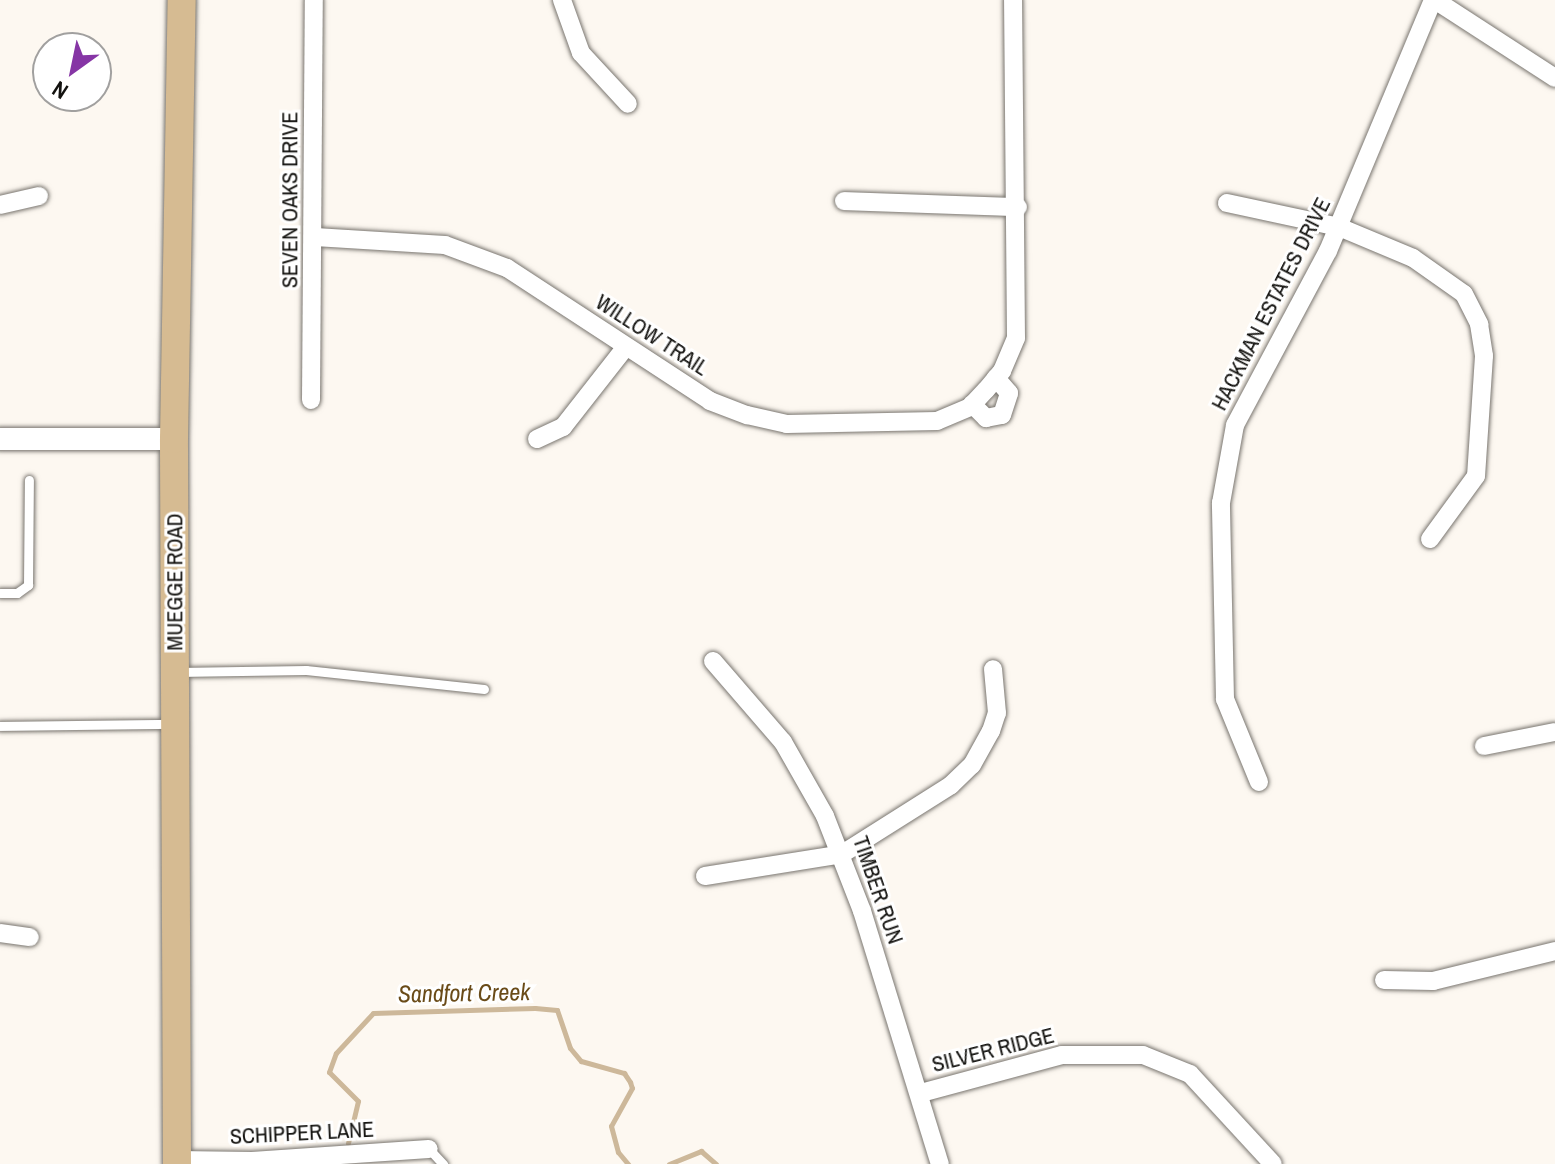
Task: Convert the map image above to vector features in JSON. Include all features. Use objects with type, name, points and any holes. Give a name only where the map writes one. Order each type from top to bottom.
[{"type":"main road","name":"MUEGGE ROAD","points":[[177,1162],[174,439],[182,0]]},
{"type":"street","name":"SEVEN OAKS DRIVE","points":[[311,400],[315,237],[314,0]]},
{"type":"street","points":[[562,0],[581,53],[628,104]]},
{"type":"street","name":"WILLOW TRAIL","points":[[315,237],[445,245],[507,268],[710,401],[787,424],[905,426],[937,421],[972,404],[996,378],[1016,338],[1018,207],[1013,0]]},
{"type":"street","points":[[1434,0],[1555,78]]},
{"type":"street","name":"HACKMAN ESTATES DRIVE","points":[[1259,782],[1225,699],[1221,503],[1235,425],[1339,227],[1434,0]]},
{"type":"street","points":[[0,205],[39,196]]},
{"type":"street","points":[[844,201],[1018,207]]},
{"type":"street","points":[[1227,203],[1339,227],[1444,276],[1464,294],[1479,324],[1484,356],[1476,476],[1430,539]]},
{"type":"street","points":[[537,439],[563,427],[625,348]]},
{"type":"street","points":[[972,404],[986,418],[1002,415],[1009,393],[996,378]]},
{"type":"street","points":[[0,439],[174,439]]},
{"type":"street","name":"TIMBER RUN","points":[[713,661],[805,775],[842,854],[921,1093],[940,1164]]},
{"type":"street","points":[[705,876],[842,854],[951,785],[972,765],[997,713],[993,669]]},
{"type":"street","points":[[1484,746],[1555,732]]},
{"type":"street","points":[[0,933],[30,937]]},
{"type":"street","points":[[1384,980],[1433,981],[1555,951]]},
{"type":"street","name":"SILVER RIDGE","points":[[921,1093],[1062,1055],[1143,1055],[1190,1074],[1273,1164]]},
{"type":"street","name":"SCHIPPER LANE","points":[[177,1162],[252,1161],[429,1149]]},
{"type":"lane","points":[[0,593],[17,593],[28,585],[29,480]]},
{"type":"lane","points":[[175,672],[306,670],[484,689]]},
{"type":"lane","points":[[0,726],[175,724]]},
{"type":"lane","points":[[429,1149],[443,1164]]},
{"type":"waterway","name":"Sandfort Creek","points":[[348,1143],[358,1101],[329,1072],[336,1053],[373,1013],[535,1008],[557,1010],[570,1048],[581,1061],[624,1073],[630,1082],[632,1088],[611,1126],[618,1152],[628,1164]]},
{"type":"waterway","name":"Sandfort Creek","points":[[669,1164],[701,1151],[716,1164]]}]
